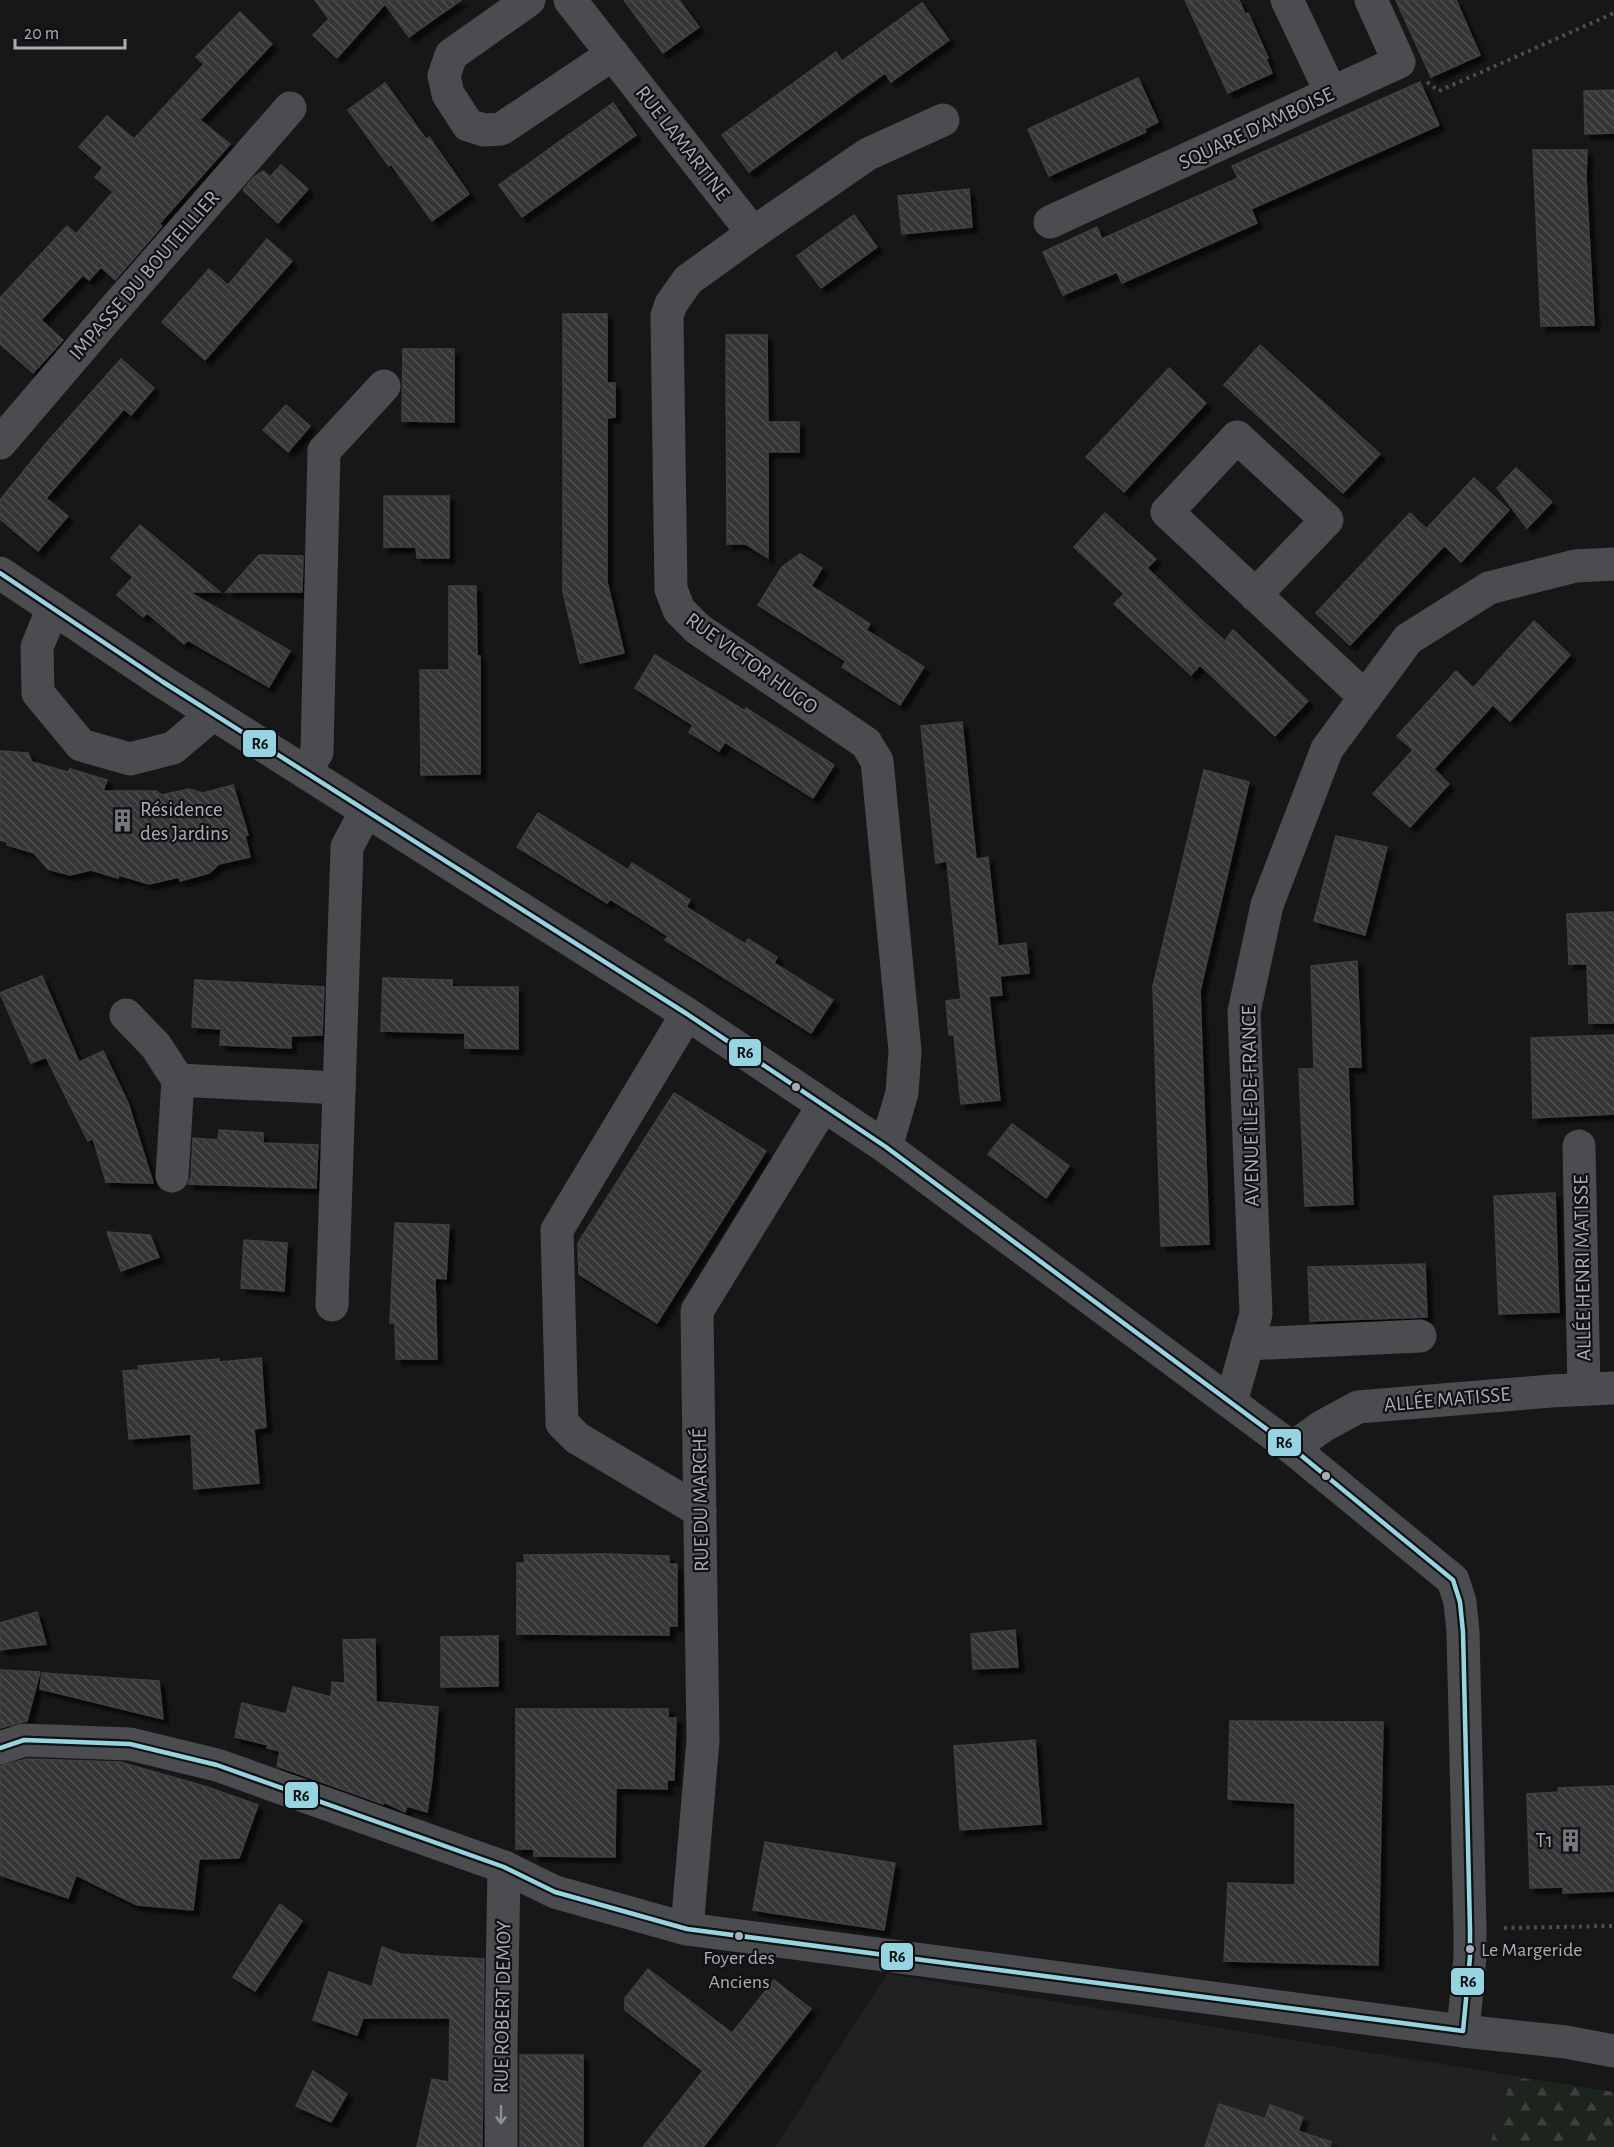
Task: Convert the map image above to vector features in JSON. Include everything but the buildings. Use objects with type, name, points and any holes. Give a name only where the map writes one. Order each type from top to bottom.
[{"type":"street","points":[[529,0],[451,55],[444,76],[448,94],[468,125],[483,130],[501,129],[613,54]]},
{"type":"street","name":"RUE LAMARTINE","points":[[570,0],[753,233]]},
{"type":"street","points":[[1287,0],[1333,92]]},
{"type":"street","points":[[1371,0],[1399,62]]},
{"type":"street","name":"SQUARE D'AMBOISE","points":[[1050,222],[1399,62]]},
{"type":"street","name":"IMPASSE DU BOUTEILLIER","points":[[0,443],[290,108]]},
{"type":"street","name":"RUE VICTOR HUGO","points":[[886,1147],[902,1094],[905,1051],[877,761],[866,743],[698,629],[679,610],[671,589],[667,316],[671,304],[688,280],[753,233],[868,154],[943,120]]},
{"type":"street","points":[[305,772],[317,752],[324,451],[384,386]]},
{"type":"street","points":[[1255,595],[1327,520],[1237,437],[1167,512],[1255,595],[1365,697]]},
{"type":"street","name":"AVENUE ÎLE-DE-FRANCE","points":[[1231,1402],[1256,1314],[1244,1012],[1267,905],[1327,749],[1408,639],[1489,588],[1575,567],[1614,564]]},
{"type":"street","points":[[0,573],[213,714],[687,1014],[886,1147],[1292,1448],[1453,1580],[1460,1602],[1462,1632],[1470,1929],[1470,1957],[1462,2031]]},
{"type":"street","points":[[52,608],[37,647],[38,693],[81,745],[130,759],[173,748],[213,714]]},
{"type":"street","points":[[332,1305],[347,847],[366,811]]},
{"type":"street","points":[[687,1014],[557,1230],[562,1422],[577,1438],[700,1511]]},
{"type":"street","points":[[126,1015],[156,1046],[178,1080],[172,1176]]},
{"type":"street","points":[[178,1080],[339,1088]]},
{"type":"street","name":"RUE DU MARCHÉ","points":[[687,1929],[703,1740],[698,1311],[823,1106]]},
{"type":"street","name":"ALLÉE HENRI MATISSE","points":[[1579,1146],[1599,1389]]},
{"type":"street","points":[[1247,1344],[1420,1336]]},
{"type":"street","name":"ALLÉE MATISSE","points":[[1292,1448],[1323,1426],[1358,1407],[1599,1389]]},
{"type":"street","points":[[0,1748],[24,1740],[130,1744],[217,1765],[504,1867],[555,1892],[687,1929],[1462,2031],[1566,2042],[1614,2051]]},
{"type":"street","name":"RUE ROBERT DEMOY","points":[[501,2147],[504,1867]]},
{"type":"path","points":[[1399,62],[1439,91],[1614,13]]},
{"type":"path","points":[[1470,1929],[1614,1926]]},
{"type":"shaded area","points":[[887,1974],[1614,2092],[1614,2147],[775,2147]]},
{"type":"green space","points":[[1512,2077],[1614,2092],[1614,2147],[1489,2147]]},
{"type":"transit line","name":"R6","points":[[0,573],[163,682],[687,1014],[886,1147],[1292,1448],[1453,1580],[1460,1602],[1463,1632],[1470,1929],[1470,1957],[1463,2031],[687,1929],[555,1892],[504,1867],[217,1765],[130,1744],[24,1740],[0,1748]]},
{"type":"place","name":"Résidence des Jardins","points":[[122,821]]},
{"type":"place","name":"T1","points":[[1571,1840]]},
{"type":"place","name":"Foyer des Anciens","points":[[739,1936]]},
{"type":"place","name":"Le Margeride","points":[[1470,1949]]}]
